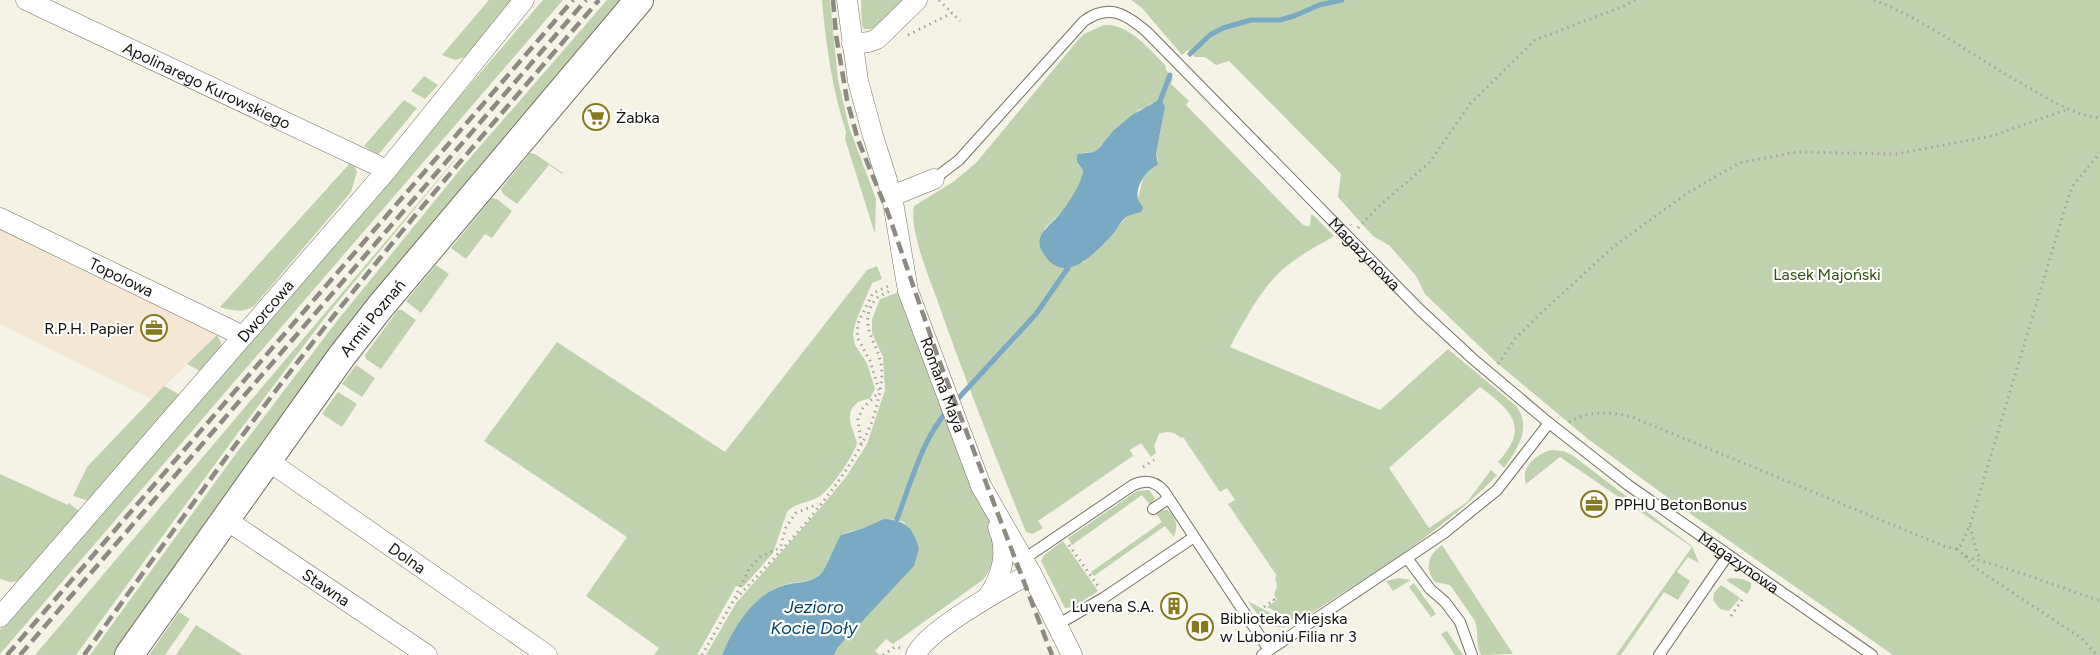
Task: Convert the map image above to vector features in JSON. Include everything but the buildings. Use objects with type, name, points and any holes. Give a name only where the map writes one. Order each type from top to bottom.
[{"type":"main road","name":"Armii Poznań","points":[[129,655],[267,460],[380,307],[639,0]]},
{"type":"street","name":"Apolinarego Kurowskiego","points":[[26,0],[387,170]]},
{"type":"street","name":"Dworcowa","points":[[0,617],[9,592],[243,336],[387,170],[524,0]]},
{"type":"street","name":"Romana Maya","points":[[847,0],[852,44],[866,114],[933,342],[979,470],[1072,655]]},
{"type":"street","points":[[852,44],[877,39],[917,0]]},
{"type":"street","name":"Magazynowa","points":[[893,200],[934,179]]},
{"type":"street","name":"Topolowa","points":[[0,218],[243,336]]},
{"type":"street","name":"Dolna","points":[[267,460],[547,655]]},
{"type":"street","name":"Romana Maya","points":[[979,470],[1025,562]]},
{"type":"street","points":[[979,470],[1003,537],[1004,546],[998,578],[985,600]]},
{"type":"street","name":"Stawna","points":[[225,519],[427,655]]},
{"type":"street","points":[[916,655],[932,636],[985,600],[1025,562]]},
{"type":"lane","name":"Magazynowa","points":[[934,179],[959,160],[1084,21],[1093,14],[1111,11],[1131,19],[1147,32],[1420,310],[1491,374],[1628,485],[1872,655]]},
{"type":"lane","points":[[1025,562],[1061,534],[1140,482],[1153,482],[1159,486],[1194,537],[1266,652],[1458,522],[1497,490],[1549,423]]},
{"type":"lane","points":[[1153,509],[1168,499]]},
{"type":"lane","points":[[1057,625],[1118,589],[1194,537]]},
{"type":"lane","points":[[1659,655],[1728,555]]},
{"type":"lane","points":[[1407,558],[1430,589],[1449,606],[1460,622],[1472,655]]},
{"type":"path","points":[[939,0],[960,21]]},
{"type":"path","points":[[1349,237],[1378,207],[1429,163],[1470,104],[1535,40],[1635,0]]},
{"type":"path","points":[[1874,0],[1910,17],[2068,109],[2086,117],[2100,118]]},
{"type":"path","points":[[900,37],[918,31],[952,13]]},
{"type":"path","points":[[1491,374],[1515,339],[1613,247],[1686,194],[1739,163],[1797,152],[1896,154],[1992,136],[2068,109]]},
{"type":"path","points":[[1957,549],[1970,525],[2069,195],[2074,184],[2100,153]]},
{"type":"path","points":[[879,391],[870,361],[859,343],[857,330],[873,293],[886,287]]},
{"type":"path","points":[[732,603],[820,503],[847,469],[861,446],[877,406],[882,376],[881,361],[868,333],[872,307],[877,297]]},
{"type":"path","points":[[861,446],[858,426],[860,412],[879,391]]},
{"type":"path","points":[[1560,432],[1568,423],[1587,414],[1616,414],[1632,417],[1944,546],[1957,549],[1974,567],[2081,638],[2097,655]]},
{"type":"path","points":[[702,655],[749,569],[760,557],[781,545],[790,519],[803,509],[820,503]]},
{"type":"path","points":[[1970,525],[1981,561]]},
{"type":"path","points":[[1061,534],[1081,559],[1100,589]]},
{"type":"path","points":[[1965,556],[2100,601]]},
{"type":"path","points":[[1264,607],[1274,600],[1271,597]]},
{"type":"path","points":[[1731,616],[1744,597]]},
{"type":"shaded area","points":[[0,230],[217,335],[151,399],[0,324]]},
{"type":"green space","points":[[489,0],[512,0],[465,57],[455,60],[442,55]]},
{"type":"green space","points":[[543,0],[563,0],[0,654],[0,630]]},
{"type":"green space","points":[[607,0],[625,0],[116,655],[90,655],[232,459],[337,321],[463,166]]},
{"type":"green space","points":[[822,0],[830,0],[838,80],[849,127],[876,199],[875,234],[845,139],[846,132],[830,67]]},
{"type":"green space","points":[[861,0],[907,0],[874,33],[872,29],[864,29],[862,26]]},
{"type":"green space","name":"Lasek Majoński","points":[[1131,0],[2100,0],[2100,655],[1893,655],[1678,505],[1588,439],[1497,363],[1425,294],[1416,276],[1390,246],[1373,236],[1338,197],[1341,174],[1229,61],[1216,65],[1205,57],[1195,57],[1188,50],[1182,55],[1142,8]]},
{"type":"green space","points":[[1104,25],[1113,25],[1138,38],[1165,65],[1173,78],[1171,84],[1189,101],[1186,105],[1302,224],[1310,226],[1311,215],[1313,215],[1334,236],[1296,259],[1276,276],[1257,300],[1230,347],[1380,410],[1448,349],[1515,405],[1523,421],[1522,437],[1504,468],[1498,462],[1508,450],[1513,439],[1515,429],[1513,420],[1501,404],[1480,387],[1389,468],[1429,528],[1467,502],[1491,470],[1497,475],[1452,516],[1428,535],[1298,622],[1267,607],[1277,600],[1274,595],[1277,586],[1275,577],[1277,576],[1228,504],[1235,500],[1227,488],[1220,492],[1183,437],[1173,433],[1159,434],[1154,446],[1156,453],[1151,457],[1141,443],[1130,450],[1133,456],[1038,521],[1043,528],[1033,534],[1026,532],[946,324],[920,250],[914,225],[914,206],[953,182],[976,163],[1084,34]],"holes":[[[1152,103],[1165,107],[1156,154],[1158,160],[1143,178],[1138,198],[1128,216],[1083,263],[1044,229],[1063,210],[1079,186],[1083,170],[1077,164],[1082,153],[1094,152],[1139,110]]]},
{"type":"green space","points":[[424,76],[438,85],[425,99],[411,91]]},
{"type":"green space","points":[[404,100],[417,108],[378,155],[364,146]]},
{"type":"green space","points":[[475,136],[327,315],[76,655],[35,655]]},
{"type":"green space","points":[[530,153],[563,173],[549,165],[517,204],[503,194],[501,189]]},
{"type":"green space","points":[[351,162],[357,172],[351,192],[254,306],[237,311],[220,307]]},
{"type":"green space","points":[[492,198],[497,199],[512,211],[492,238],[485,234],[466,259],[451,248]]},
{"type":"green space","points":[[436,265],[449,274],[421,313],[406,301]]},
{"type":"green space","points":[[877,266],[882,279],[872,283],[853,334],[855,345],[867,363],[875,389],[870,398],[858,402],[850,413],[857,444],[850,458],[834,482],[822,494],[787,512],[773,553],[743,587],[736,586],[697,655],[654,655],[659,648],[586,596],[627,537],[484,441],[557,342],[725,452],[867,270]]},
{"type":"green space","points":[[902,291],[975,488],[994,530],[997,549],[992,565],[984,579],[893,644],[886,639],[875,651],[880,655],[834,655],[905,523],[894,520],[885,521],[850,532],[841,535],[820,575],[811,580],[785,584],[770,591],[745,615],[722,655],[706,655],[736,603],[846,477],[867,444],[885,390],[883,357],[872,333],[872,319],[880,299]]},
{"type":"green space","points":[[398,310],[402,310],[416,320],[381,369],[366,359],[365,355]]},
{"type":"green space","points":[[217,335],[221,342],[220,348],[200,371],[187,364]]},
{"type":"green space","points":[[356,365],[375,378],[362,397],[342,384]]},
{"type":"green space","points":[[164,386],[180,395],[89,501],[73,496],[87,467]]},
{"type":"green space","points":[[338,392],[357,404],[342,427],[322,414]]},
{"type":"green space","points":[[1552,450],[1572,455],[1692,546],[1699,563],[1688,557],[1677,572],[1690,581],[1678,600],[1664,592],[1621,655],[1616,655],[1692,547],[1560,457],[1526,484],[1527,467],[1535,458]]},
{"type":"green space","points":[[0,474],[68,505],[69,503],[79,511],[20,581],[10,582],[0,579]]},
{"type":"green space","points":[[1149,490],[1155,498],[1151,506],[1142,495],[1072,545],[1068,538],[1137,491]]},
{"type":"green space","points":[[1168,510],[1175,519],[1174,537],[1165,526],[1094,576],[1091,572],[1162,522],[1155,512]]},
{"type":"green space","points":[[1063,541],[1098,591],[1073,607],[1065,608],[1041,561],[1044,555]]},
{"type":"green space","points":[[1442,545],[1513,654],[1481,655],[1475,621],[1450,585],[1435,582],[1429,572],[1431,557]]},
{"type":"green space","points":[[1399,578],[1411,580],[1393,591],[1386,581]]},
{"type":"green space","points":[[1743,579],[1751,583],[1747,594],[1726,580]]},
{"type":"green space","points":[[1414,583],[1436,614],[1431,617],[1409,587]]},
{"type":"green space","points":[[1721,585],[1740,598],[1729,611],[1720,609],[1713,600],[1714,593]]},
{"type":"green space","points":[[1248,601],[1292,625],[1277,627],[1271,625],[1256,613]]},
{"type":"green space","points":[[179,612],[190,619],[165,655],[149,655]]},
{"type":"green space","points":[[196,625],[243,655],[176,655]]},
{"type":"green space","points":[[1447,631],[1463,655],[1455,655],[1441,634]]},
{"type":"water","points":[[1157,101],[1162,101],[1165,107],[1156,154],[1158,165],[1150,170],[1138,189],[1138,199],[1143,208],[1141,212],[1121,222],[1098,250],[1080,264],[1061,267],[1052,263],[1040,247],[1041,236],[1074,194],[1080,181],[1083,170],[1077,161],[1078,154],[1094,152],[1132,115]]},
{"type":"water","name":"Jezioro Kocie Doły","points":[[884,519],[898,521],[912,531],[919,549],[914,566],[838,647],[834,655],[722,655],[732,634],[754,604],[774,589],[816,578],[825,568],[841,535]]},
{"type":"waterway","points":[[1190,54],[1210,35],[1223,28],[1251,20],[1280,20],[1319,5],[1342,0]]},
{"type":"waterway","points":[[1160,101],[1170,75]]},
{"type":"waterway","points":[[954,403],[1036,314],[1068,268]]},
{"type":"waterway","points":[[897,519],[924,448],[948,410]]},
{"type":"railway","points":[[7,655],[573,0]]},
{"type":"railway","points":[[20,655],[586,0]]},
{"type":"railway","points":[[84,655],[314,341],[441,185],[599,0]]},
{"type":"railway","points":[[833,0],[836,35],[847,100],[858,140],[888,213],[939,360],[1052,655]]},
{"type":"place","name":"Żabka","points":[[596,117]]},
{"type":"place","name":"R.P.H. Papier","points":[[154,328]]},
{"type":"place","name":"PPHU BetonBonus","points":[[1594,504]]},
{"type":"place","name":"Luvena S.A.","points":[[1174,606]]},
{"type":"place","name":"Biblioteka Miejska w Luboniu Filia nr 3","points":[[1200,627]]}]
